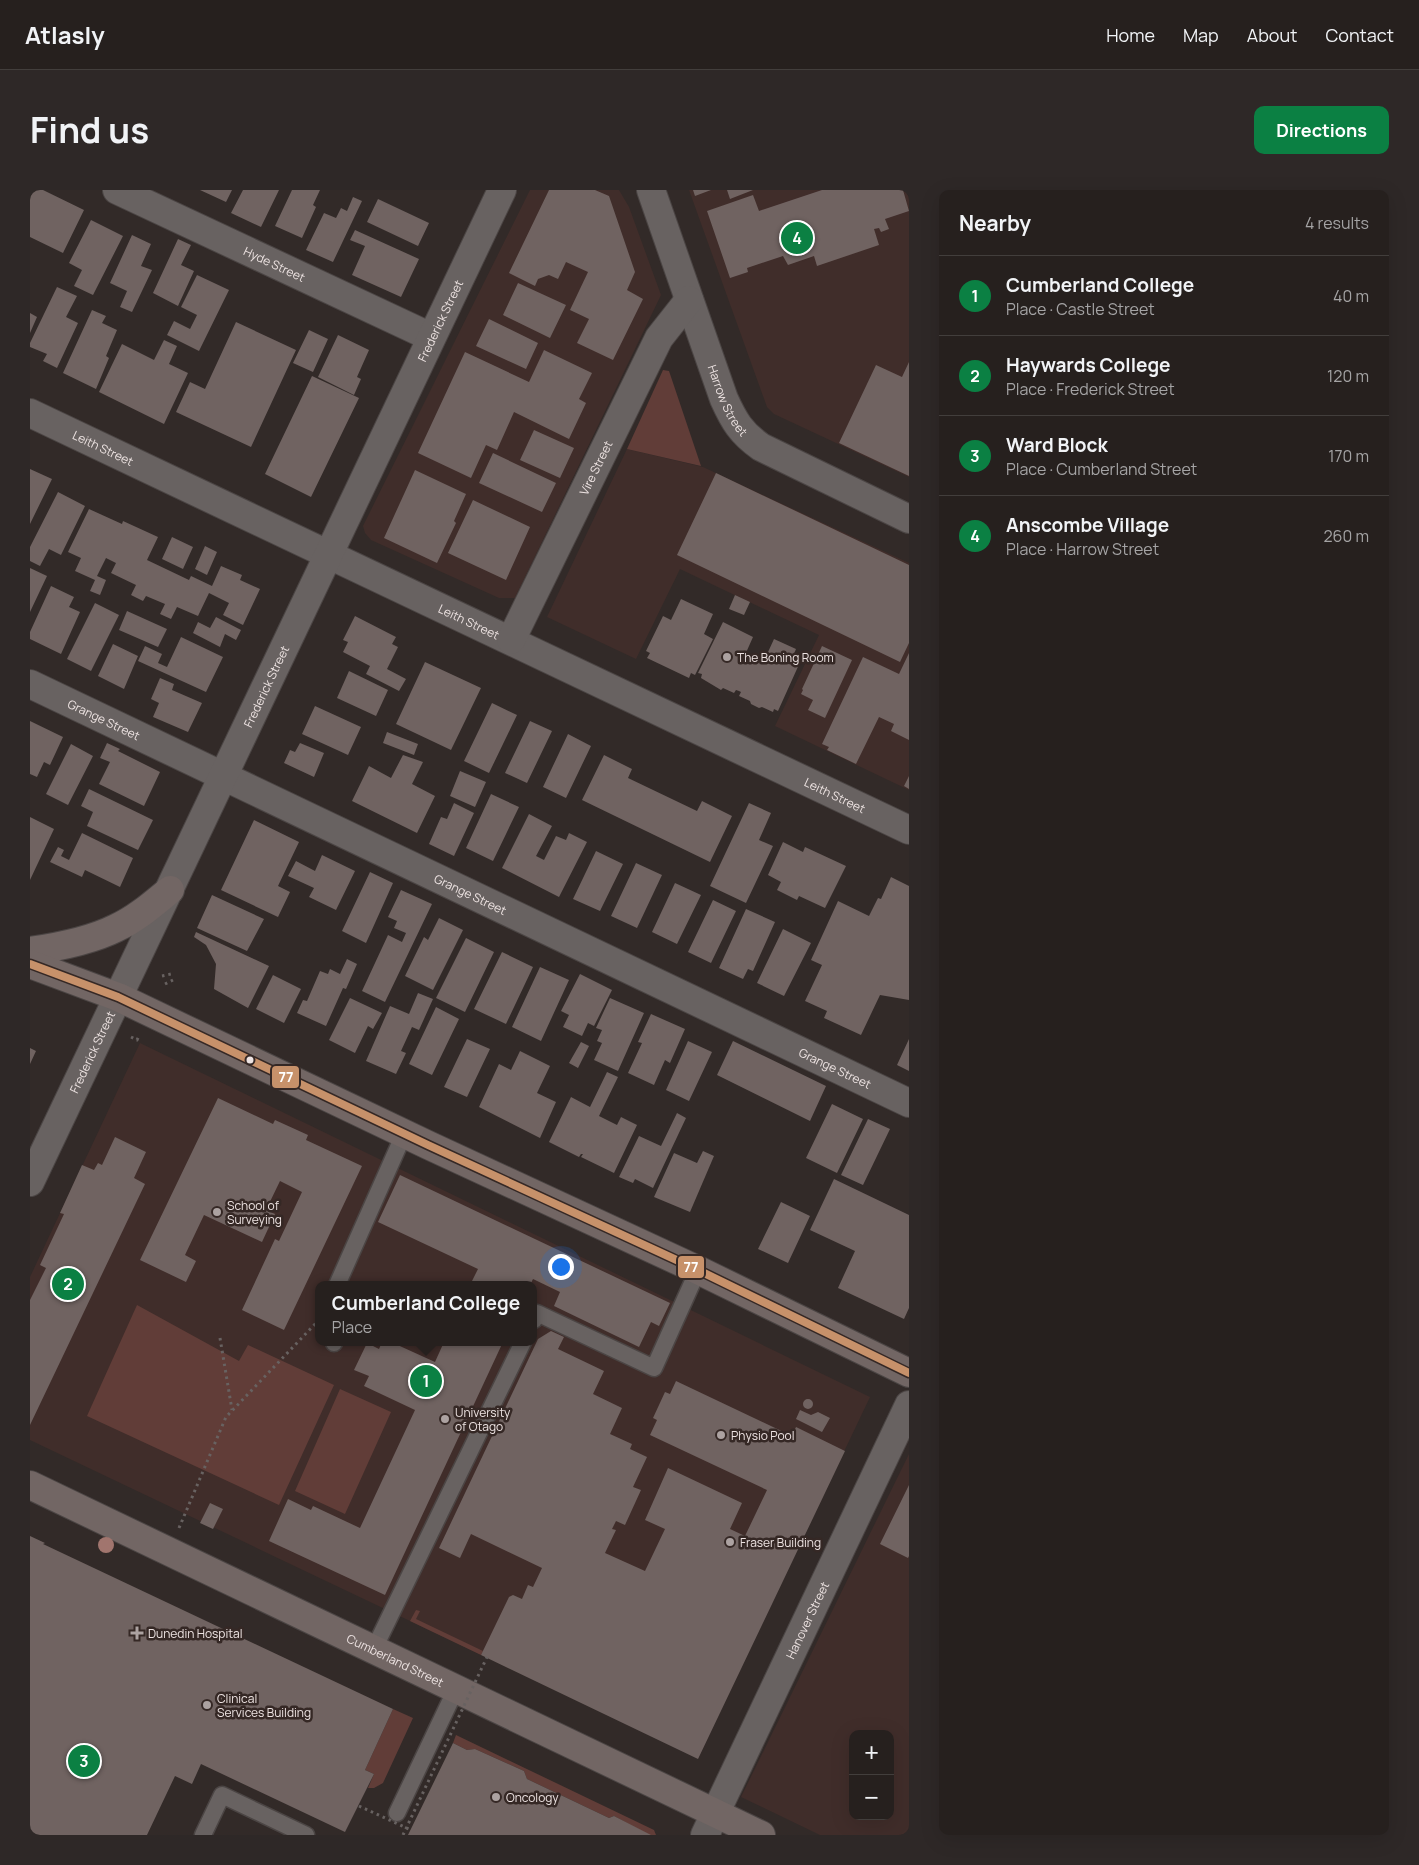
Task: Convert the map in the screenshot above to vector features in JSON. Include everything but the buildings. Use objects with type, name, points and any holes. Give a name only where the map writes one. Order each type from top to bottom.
[{"type":"highway","points":[[30,951],[80,941],[116,928],[142,913],[170,890]]},
{"type":"highway","points":[[30,964],[118,997],[404,1134],[698,1270],[909,1373]]},
{"type":"highway","name":"Cumberland Street","points":[[30,1485],[456,1689],[710,1824],[761,1835]]},
{"type":"street","name":"Hyde Street","points":[[117,190],[431,337]]},
{"type":"street","name":"Frederick Street","points":[[30,1182],[502,190]]},
{"type":"street","name":"Harrow Street","points":[[651,190],[724,399],[738,428],[761,447],[909,519]]},
{"type":"street","name":"Vire Street","points":[[510,640],[659,338],[689,300]]},
{"type":"street","name":"Leith Street","points":[[30,413],[909,830]]},
{"type":"street","name":"Grange Street","points":[[30,684],[909,1103]]},
{"type":"street","name":"Hanover Street","points":[[710,1824],[909,1405]]},
{"type":"lane","points":[[338,1281],[404,1134]]},
{"type":"lane","points":[[537,1312],[654,1368],[698,1270]]},
{"type":"lane","points":[[374,1650],[521,1346]]},
{"type":"lane","points":[[397,1813],[456,1689]]},
{"type":"lane","points":[[203,1835],[222,1795],[306,1835]]},
{"type":"path","points":[[162,976],[171,974]]},
{"type":"path","points":[[165,984],[173,980]]},
{"type":"path","points":[[131,1037],[137,1040]]},
{"type":"path","points":[[169,1551],[226,1417],[315,1324]]},
{"type":"path","points":[[220,1338],[232,1410]]},
{"type":"path","points":[[403,1835],[487,1657]]},
{"type":"path","points":[[359,1806],[411,1830]]},
{"type":"shaded area","points":[[530,190],[619,190],[629,207],[661,295],[515,598],[499,598],[371,540],[365,533],[363,526]]},
{"type":"shaded area","points":[[689,190],[909,190],[909,477],[774,414],[767,407]]},
{"type":"shaded area","points":[[663,370],[669,371],[701,466],[627,449]]},
{"type":"shaded area","points":[[627,449],[703,467],[909,563],[909,790],[775,726],[819,635],[680,569],[636,659],[547,617]]},
{"type":"shaded area","name":"University of Otago","points":[[140,1043],[870,1397],[698,1758],[30,1440],[30,1277]]},
{"type":"shaded area","points":[[137,1305],[239,1361],[248,1345],[334,1385],[279,1505],[87,1416]]},
{"type":"shaded area","points":[[340,1389],[391,1412],[345,1514],[295,1491]]},
{"type":"shaded area","points":[[909,1454],[909,1835],[820,1835],[741,1797]]},
{"type":"shaded area","points":[[416,1610],[420,1611],[416,1619],[483,1651],[481,1655],[410,1621]]},
{"type":"shaded area","points":[[393,1709],[413,1718],[383,1783],[374,1788],[368,1788],[374,1774],[365,1770]]},
{"type":"shaded area","points":[[456,1735],[654,1830],[656,1835],[649,1835],[614,1816],[609,1818],[527,1779],[524,1771],[475,1749],[467,1750],[453,1743]]},
{"type":"transit line","name":"77","points":[[30,964],[118,997],[428,1145],[698,1270],[909,1373]]},
{"type":"place","name":"Anscombe Village","points":[[797,238]]},
{"type":"place","name":"The Boning Room","points":[[727,657]]},
{"type":"place","name":"School of Surveying","points":[[217,1212]]},
{"type":"place","name":"Haywards College","points":[[68,1284]]},
{"type":"place","name":"Cumberland College","points":[[426,1381]]},
{"type":"place","name":"University of Otago","points":[[445,1419]]},
{"type":"place","name":"Physio Pool","points":[[721,1435]]},
{"type":"place","name":"Fraser Building","points":[[730,1542]]},
{"type":"place","name":"Dunedin Hospital","points":[[137,1633]]},
{"type":"place","name":"Clinical Services Building","points":[[207,1705]]},
{"type":"place","name":"Ward Block","points":[[84,1761]]},
{"type":"place","name":"Oncology","points":[[496,1797]]}]
